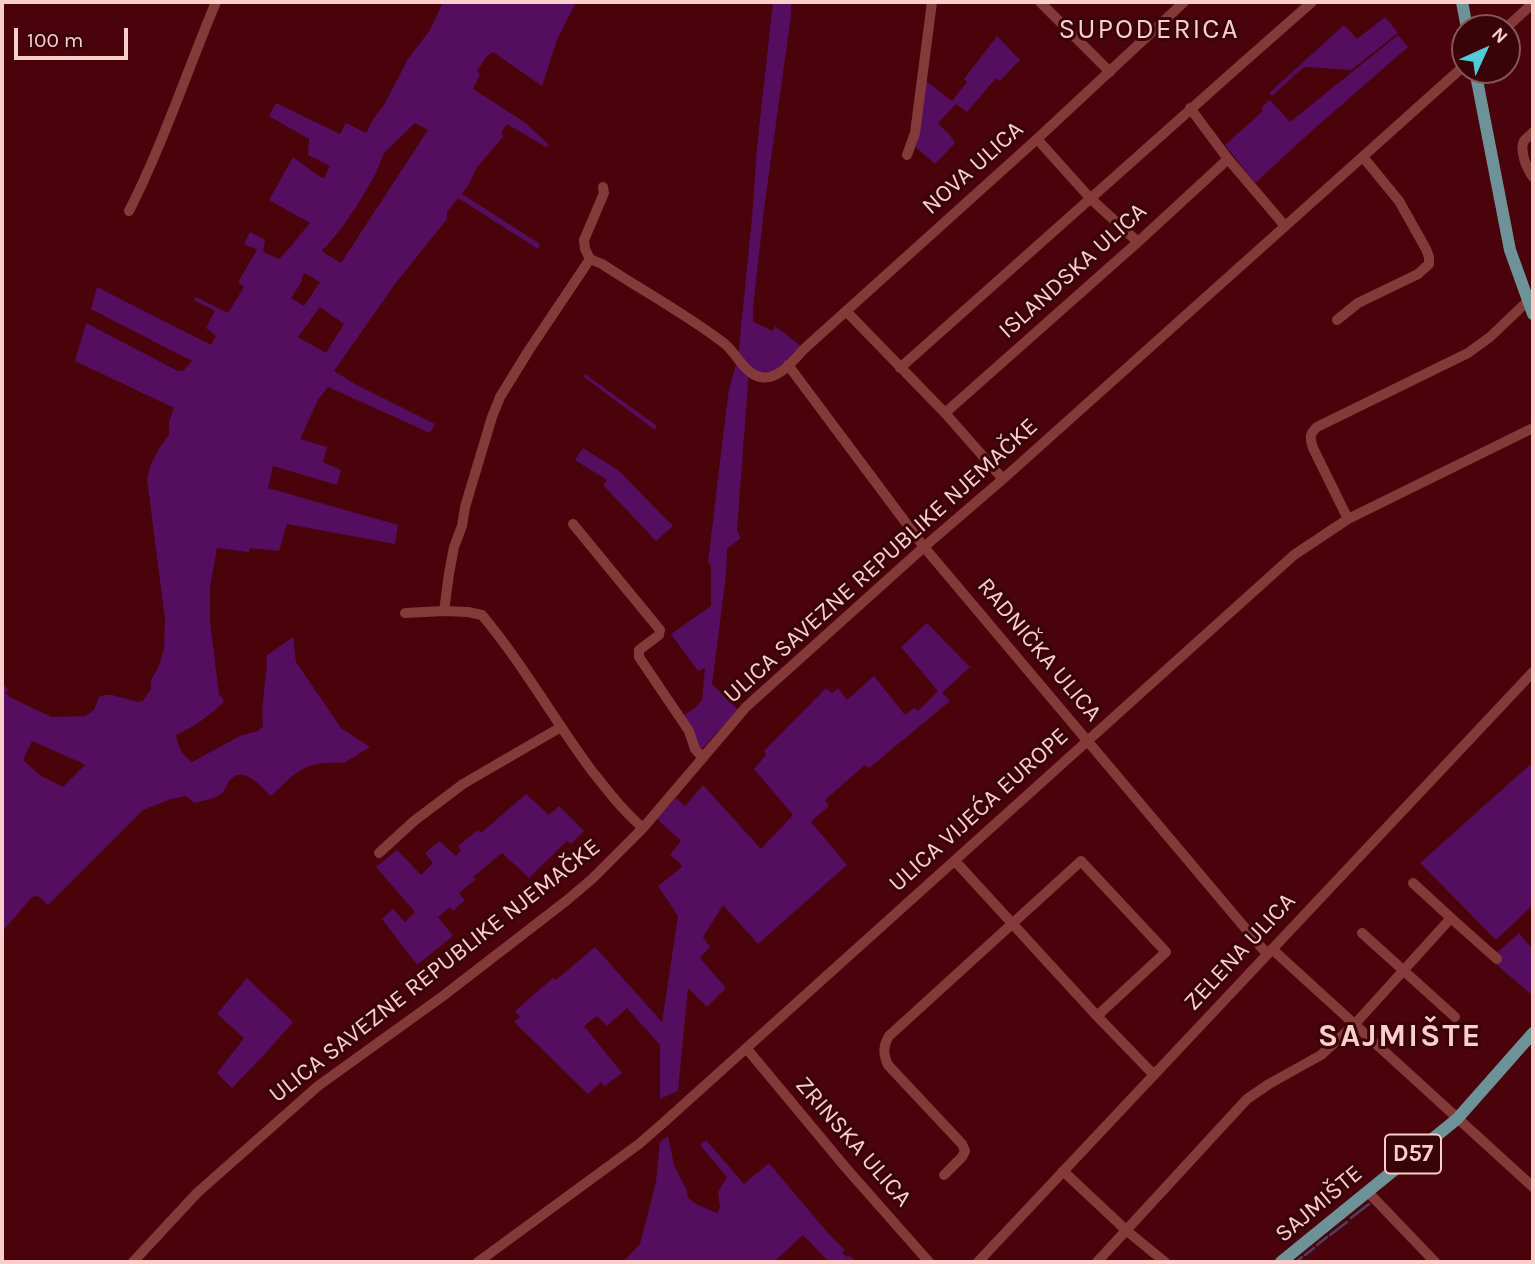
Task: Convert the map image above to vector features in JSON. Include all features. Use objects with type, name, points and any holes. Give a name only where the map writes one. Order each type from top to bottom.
[{"type":"main road","points":[[1478,84],[1510,250],[1531,299],[1533,314]]},
{"type":"main road","name":"SAJMIŠTE","points":[[1282,1262],[1457,1119],[1533,1033]]},
{"type":"street","points":[[129,211],[153,160],[216,2]]},
{"type":"street","points":[[907,155],[915,133],[932,2]]},
{"type":"street","points":[[1040,2],[1110,72]]},
{"type":"street","name":"NOVA ULICA","points":[[788,365],[1184,2]]},
{"type":"street","points":[[900,368],[1312,2]]},
{"type":"street","name":"ULICA SAVEZNE REPUBLIKE NJEMAČKE","points":[[133,1262],[197,1194],[318,1086],[443,996],[592,878],[643,828],[746,707],[1451,77]]},
{"type":"street","points":[[1190,108],[1228,159],[1285,226]]},
{"type":"street","points":[[1533,132],[1524,140],[1523,146],[1524,158],[1533,177]]},
{"type":"street","points":[[1037,139],[1091,199],[1138,242]]},
{"type":"street","points":[[1337,320],[1358,303],[1418,274],[1429,264],[1426,249],[1399,201],[1363,156]]},
{"type":"street","name":"ISLANDSKA ULICA","points":[[945,413],[1228,159]]},
{"type":"street","points":[[444,611],[454,547],[488,428],[500,397],[588,262],[583,244],[604,193],[603,187]]},
{"type":"street","points":[[588,262],[602,264],[707,332],[726,345],[756,376],[765,377],[777,373],[788,365]]},
{"type":"street","points":[[1348,519],[1313,448],[1310,439],[1312,431],[1468,353],[1490,337],[1531,299]]},
{"type":"street","points":[[846,312],[945,413],[1003,479]]},
{"type":"street","name":"RADNIČKA ULICA","points":[[788,365],[924,547],[1269,952],[1533,1186]]},
{"type":"street","name":"ULICA VIJEĆA EUROPE","points":[[478,1262],[639,1144],[1294,555],[1348,519],[1533,428]]},
{"type":"street","points":[[573,524],[657,625],[660,635],[639,650],[639,657],[690,731],[695,749],[703,758]]},
{"type":"street","points":[[405,613],[444,611],[482,615],[611,796],[643,828]]},
{"type":"street","name":"ZELENA ULICA","points":[[978,1262],[1533,672]]},
{"type":"street","points":[[379,853],[463,783],[561,727]]},
{"type":"street","points":[[955,861],[1153,1075]]},
{"type":"street","points":[[944,1175],[962,1157],[965,1151],[962,1144],[888,1065],[884,1051],[885,1042],[1080,861],[1166,952],[1097,1016]]},
{"type":"street","points":[[1413,883],[1497,959]]},
{"type":"street","points":[[1097,1262],[1247,1100],[1269,1084],[1321,1055],[1354,1025],[1451,918]]},
{"type":"street","points":[[1362,933],[1455,1017]]},
{"type":"street","name":"ZRINSKA ULICA","points":[[747,1049],[929,1262]]},
{"type":"street","points":[[1063,1171],[1127,1231],[1165,1262]]},
{"type":"street","points":[[1367,1191],[1435,1262]]},
{"type":"shaded area","points":[[443,2],[576,2],[557,40],[542,86],[493,52],[477,71],[480,74],[473,89],[526,123],[549,145],[546,147],[507,124],[501,133],[504,136],[477,167],[462,194],[540,244],[538,249],[458,198],[447,212],[447,219],[395,284],[334,371],[435,424],[430,433],[328,387],[318,400],[300,439],[327,447],[323,462],[341,470],[337,485],[273,466],[268,488],[398,525],[395,544],[287,524],[279,551],[250,548],[249,552],[217,548],[210,587],[210,621],[219,695],[224,702],[201,721],[176,735],[181,750],[192,762],[240,736],[258,731],[263,726],[266,656],[293,637],[296,662],[341,728],[370,747],[344,763],[318,764],[302,769],[271,796],[252,779],[240,774],[230,780],[223,792],[212,799],[194,803],[186,796],[143,810],[48,905],[38,896],[32,897],[2,932],[2,683],[8,689],[6,694],[10,697],[51,717],[85,716],[94,710],[99,697],[104,695],[143,701],[151,689],[151,680],[164,649],[165,619],[147,479],[151,464],[169,435],[169,422],[174,408],[75,361],[86,323],[178,371],[184,370],[192,361],[91,309],[97,287],[211,345],[216,336],[206,328],[215,311],[194,300],[196,297],[228,313],[244,287],[238,282],[257,250],[244,244],[250,232],[265,240],[263,252],[279,259],[310,223],[269,200],[293,157],[324,178],[330,166],[308,155],[309,139],[269,116],[276,103],[340,134],[346,123],[366,133],[408,59],[430,30]],"holes":[[[415,123],[428,130],[341,263],[322,249],[356,207],[375,175],[384,153]],[[304,273],[320,282],[304,306],[291,298]],[[320,307],[344,324],[326,353],[298,337]],[[32,741],[85,765],[63,787],[41,776],[23,760]]]},
{"type":"shaded area","points":[[773,2],[791,2],[791,16],[765,202],[753,322],[773,331],[775,326],[802,347],[774,371],[765,374],[749,371],[737,530],[741,538],[727,549],[712,684],[738,710],[702,749],[699,749],[682,716],[702,700],[705,668],[698,671],[671,634],[711,606],[711,566],[708,562],[729,389],[738,358]]},
{"type":"shaded area","points":[[1385,17],[1398,33],[1351,70],[1304,67],[1272,96],[1269,93],[1344,25],[1357,39]]},
{"type":"shaded area","points":[[1398,35],[1408,47],[1255,183],[1225,145],[1263,111],[1261,108],[1270,100],[1290,122]]},
{"type":"shaded area","points":[[997,36],[1020,60],[1000,81],[996,78],[967,112],[956,104],[938,123],[955,143],[935,164],[911,143],[922,78],[952,101],[967,82],[964,79]]},
{"type":"shaded area","points":[[585,374],[657,426],[655,430],[584,377]]},
{"type":"shaded area","points":[[583,448],[618,470],[673,526],[656,541],[603,485],[607,480],[575,460]]},
{"type":"shaded area","points":[[927,623],[970,667],[942,693],[950,701],[869,768],[865,765],[825,800],[829,806],[811,822],[847,865],[758,944],[723,905],[703,937],[710,947],[700,958],[726,988],[707,1007],[688,988],[678,1091],[660,1099],[660,1045],[627,1008],[607,1026],[597,1016],[584,1026],[622,1073],[605,1086],[601,1082],[588,1094],[514,1022],[520,1017],[515,1011],[595,947],[662,1022],[678,916],[658,886],[682,867],[670,855],[681,841],[657,819],[676,798],[685,806],[703,785],[761,849],[793,815],[754,769],[766,755],[764,751],[826,688],[832,693],[838,688],[847,700],[874,676],[905,715],[914,708],[918,711],[938,691],[901,647]]},
{"type":"shaded area","points":[[1533,762],[1533,905],[1496,940],[1420,863]]},
{"type":"shaded area","points":[[526,794],[549,815],[559,806],[584,831],[571,844],[567,841],[529,878],[502,853],[473,877],[476,879],[459,893],[465,900],[453,911],[450,907],[438,917],[453,936],[417,965],[382,919],[393,909],[405,922],[415,912],[376,867],[397,850],[421,875],[433,863],[425,853],[439,841],[456,856],[461,850],[458,846],[478,830],[481,833]]},
{"type":"shaded area","points":[[1519,933],[1533,950],[1533,996],[1490,959]]},
{"type":"shaded area","points":[[247,978],[293,1022],[232,1088],[217,1073],[244,1038],[217,1014]]},
{"type":"shaded area","points":[[668,1136],[674,1165],[688,1198],[696,1204],[717,1213],[720,1208],[718,1192],[727,1177],[700,1145],[706,1140],[744,1184],[769,1163],[845,1250],[842,1253],[856,1262],[829,1262],[803,1235],[774,1262],[623,1262],[640,1244],[656,1182],[660,1142]]},
{"type":"waterway","points":[[1351,1218],[1369,1204]]},
{"type":"waterway","points":[[1330,1235],[1347,1222]]},
{"type":"waterway","points":[[1317,1245],[1327,1237]]},
{"type":"waterway","points":[[1305,1255],[1314,1248]]},
{"type":"waterway","points":[[1296,1262],[1302,1257]]},
{"type":"district","name":"SUPODERICA","points":[[1149,30]]},
{"type":"district","name":"SAJMIŠTE","points":[[1400,1037]]}]
